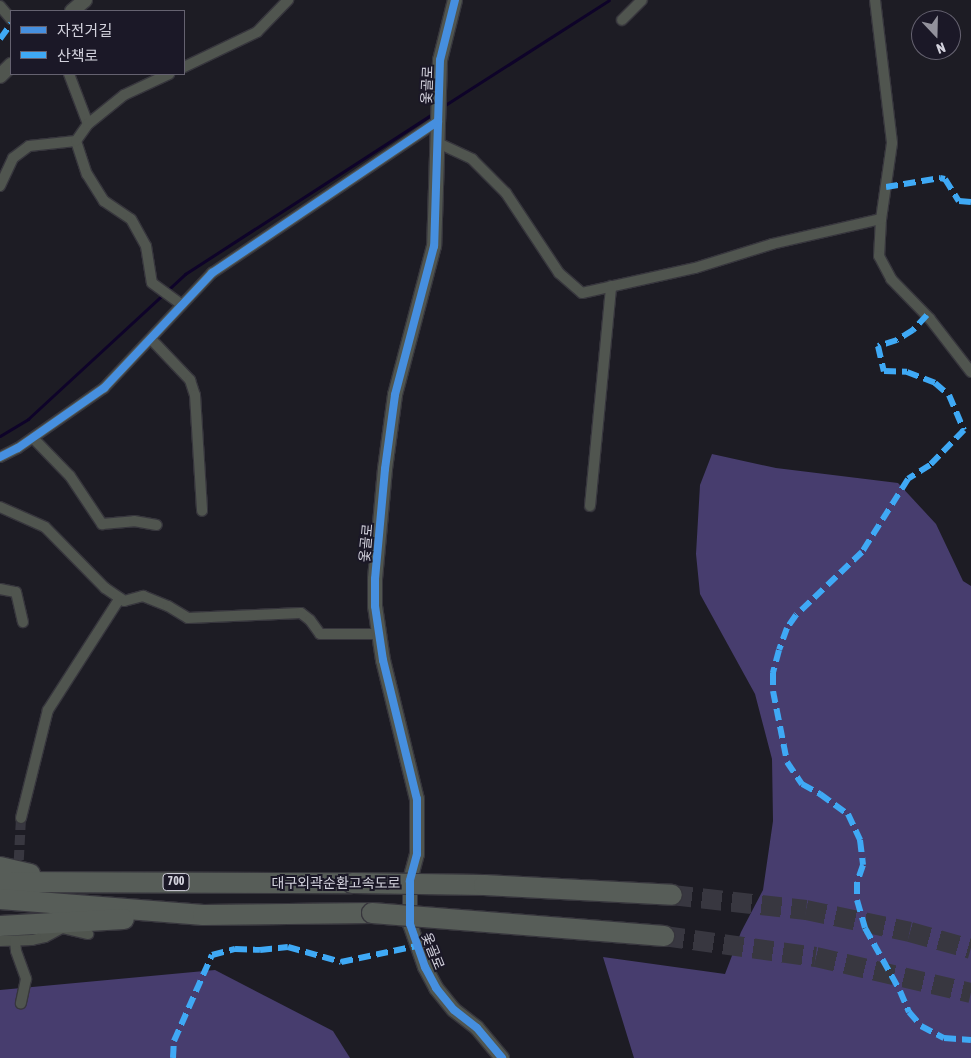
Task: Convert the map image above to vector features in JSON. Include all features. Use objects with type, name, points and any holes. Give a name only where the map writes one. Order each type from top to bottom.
[{"type":"highway","points":[[0,867],[61,882]]},
{"type":"highway","name":"대구외곽순환고속도로","points":[[0,882],[484,885],[672,895]]},
{"type":"highway","name":"700","points":[[0,899],[203,915],[372,913],[664,936]]},
{"type":"highway","points":[[0,926],[203,915]]},
{"type":"street","points":[[73,10],[85,0]]},
{"type":"street","points":[[185,67],[257,32],[288,0]]},
{"type":"street","name":"옻골로","points":[[455,0],[440,60],[434,246],[395,395],[385,469],[375,579],[378,634],[417,799],[417,854],[410,881],[410,924],[425,967],[436,988],[454,1010],[477,1028],[502,1058]]},
{"type":"street","points":[[622,20],[642,0]]},
{"type":"street","points":[[875,0],[892,144],[881,220],[879,256],[891,279],[930,319],[971,372]]},
{"type":"street","points":[[0,6],[10,18]]},
{"type":"street","points":[[0,76],[10,66]]},
{"type":"street","points":[[70,75],[88,124]]},
{"type":"street","points":[[0,186],[13,158],[29,146],[76,141],[88,124],[124,95],[167,75]]},
{"type":"street","points":[[0,456],[33,438],[104,388],[212,273],[438,121]]},
{"type":"street","points":[[76,141],[87,174],[104,201],[131,218],[146,246],[152,283],[182,305]]},
{"type":"street","points":[[438,143],[472,159],[506,194],[559,273],[582,294],[610,286],[695,268],[772,244],[881,220]]},
{"type":"street","points":[[590,506],[610,286]]},
{"type":"street","points":[[150,338],[190,380],[195,395],[202,511]]},
{"type":"street","points":[[33,438],[70,476],[102,524],[134,521],[157,525]]},
{"type":"street","points":[[0,507],[45,527],[105,588],[124,601],[143,596],[168,606],[188,618],[301,613],[310,620],[320,634],[378,634]]},
{"type":"street","points":[[0,590],[16,592],[23,622]]},
{"type":"street","points":[[21,818],[48,710],[120,598]]},
{"type":"street","points":[[0,941],[46,937],[62,928],[88,934]]},
{"type":"street","points":[[15,941],[16,951],[26,980],[21,1003]]},
{"type":"shaded area","points":[[712,454],[776,468],[898,483],[936,524],[963,581],[971,586],[971,1058],[634,1058],[603,957],[725,974],[741,932],[763,890],[773,821],[772,759],[755,694],[700,594],[696,554],[700,485]]},
{"type":"shaded area","points":[[215,970],[333,1031],[350,1058],[0,1058],[0,990]]},
{"type":"waterway","points":[[442,107],[609,0]]},
{"type":"waterway","points":[[0,436],[28,419],[185,274],[435,112]]},
{"type":"tunnel","points":[[18,875],[21,818]]},
{"type":"tunnel","points":[[672,895],[806,910],[910,932],[971,949]]},
{"type":"tunnel","points":[[664,936],[816,957],[971,993]]},
{"type":"marked path","points":[[0,39],[10,25]]},
{"type":"marked path","points":[[886,187],[940,178],[945,179],[959,201],[971,202]]},
{"type":"marked path","points":[[927,315],[913,330],[897,340],[878,346],[884,371],[907,372],[935,383],[949,395],[964,430],[930,465],[908,479],[862,552],[796,615],[787,628],[779,650],[773,673],[773,691],[787,762],[802,784],[848,814],[860,840],[863,865],[857,882],[857,900],[865,928],[900,991],[909,1012],[921,1026],[944,1038],[971,1040]]},
{"type":"marked path","points":[[173,1058],[174,1041],[212,955],[235,949],[260,950],[288,947],[341,962],[416,946]]},
{"type":"cycle path","points":[[455,0],[440,60],[434,246],[395,395],[385,469],[375,579],[375,606],[383,660],[417,799],[417,854],[410,881],[410,924],[425,967],[436,988],[454,1010],[477,1028],[502,1058]]},
{"type":"cycle path","points":[[0,457],[18,448],[104,388],[212,273],[438,121]]}]
